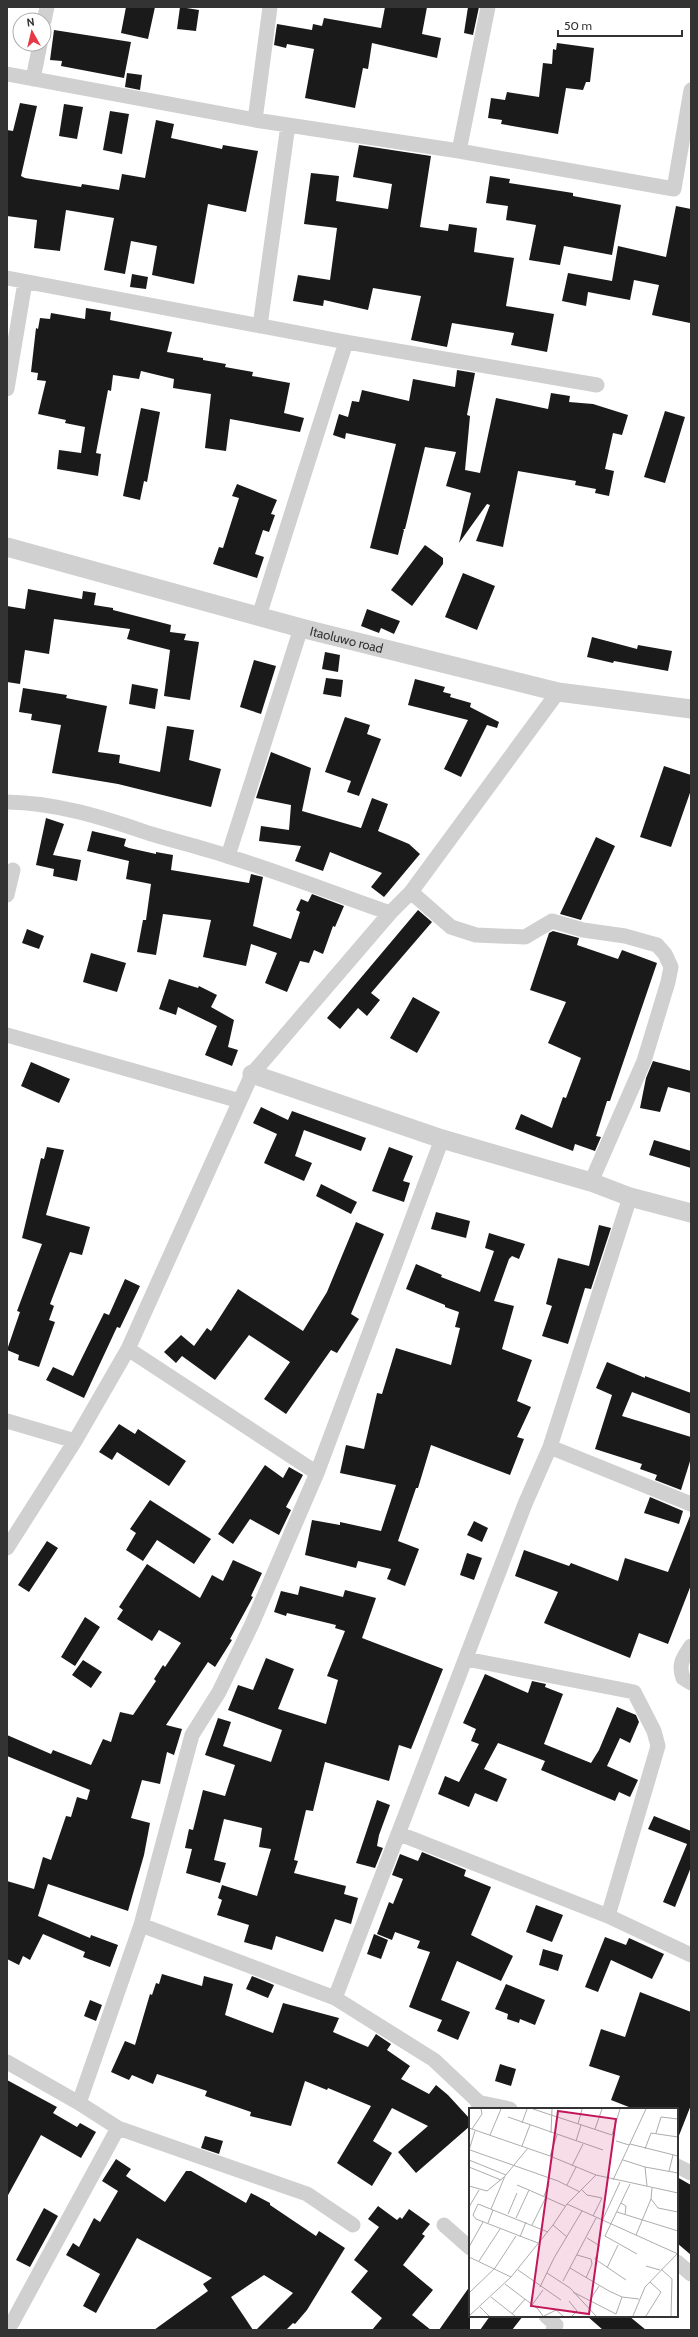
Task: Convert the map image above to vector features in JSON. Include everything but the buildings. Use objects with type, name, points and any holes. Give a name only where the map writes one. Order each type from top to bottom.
[{"type":"street","points":[[255,120],[270,7]]},
{"type":"street","points":[[459,151],[488,7]]},
{"type":"street","points":[[33,79],[38,52]]},
{"type":"street","points":[[7,74],[255,120],[459,151],[674,189],[691,90]]},
{"type":"street","points":[[260,326],[288,125]]},
{"type":"street","points":[[7,278],[346,342],[597,385]]},
{"type":"street","points":[[7,389],[25,282]]},
{"type":"street","points":[[259,616],[346,342]]},
{"type":"street","name":"Itaoluwo road","points":[[7,547],[301,628],[558,692],[691,709]]},
{"type":"street","points":[[228,856],[301,628]]},
{"type":"street","points":[[7,1548],[75,1441],[128,1349],[252,1074],[390,913],[411,892],[558,692]]},
{"type":"street","points":[[7,802],[52,807],[107,818],[148,833],[228,856],[390,913]]},
{"type":"street","points":[[7,895],[13,870]]},
{"type":"street","points":[[411,892],[451,927],[476,935],[525,937],[552,921],[583,930],[625,936],[657,945],[665,954],[671,967],[668,982],[644,1061],[591,1182]]},
{"type":"street","points":[[7,1035],[240,1101]]},
{"type":"street","points":[[252,1074],[442,1139],[591,1182],[630,1197],[691,1213]]},
{"type":"street","points":[[79,2103],[141,1925],[192,1735],[219,1692],[252,1624],[317,1473],[442,1139]]},
{"type":"street","points":[[335,1998],[400,1834],[525,1504],[550,1447],[630,1197]]},
{"type":"street","points":[[128,1349],[317,1473]]},
{"type":"street","points":[[7,1421],[75,1441]]},
{"type":"street","points":[[550,1447],[691,1504]]},
{"type":"street","points":[[691,1646],[681,1661],[680,1670],[683,1678],[691,1683]]},
{"type":"street","points":[[466,1659],[634,1692],[654,1731],[658,1746],[608,1916]]},
{"type":"street","points":[[400,1834],[608,1916],[691,1955]]},
{"type":"street","points":[[141,1925],[335,1998],[434,2060],[481,2105],[503,2108]]},
{"type":"street","points":[[7,2062],[79,2103],[118,2128],[308,2194],[353,2225]]},
{"type":"street","points":[[15,2325],[118,2128]]},
{"type":"street","points":[[444,2225],[469,2247]]},
{"type":"street","points":[[678,2263],[691,2274]]},
{"type":"street","points":[[547,2317],[556,2325],[552,2330]]}]
